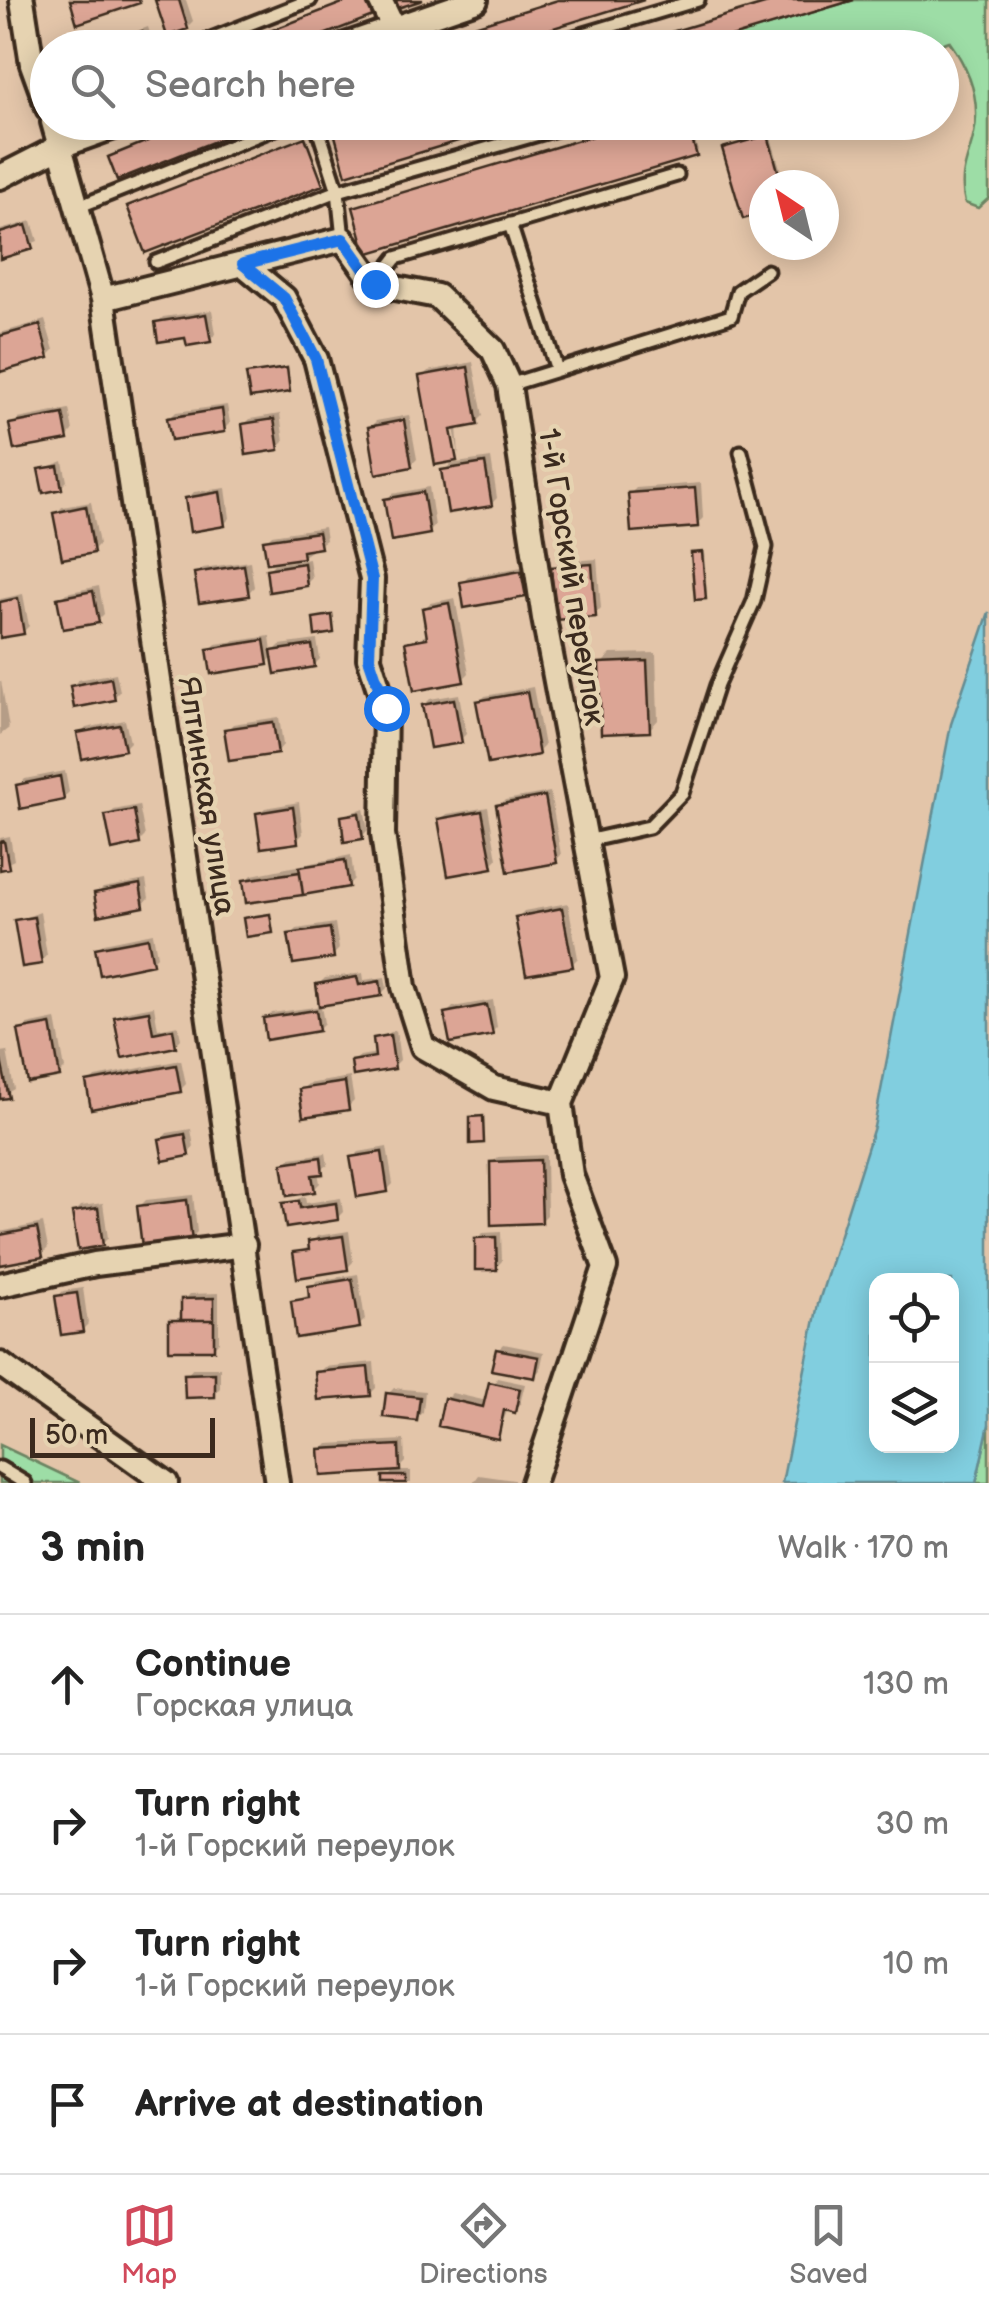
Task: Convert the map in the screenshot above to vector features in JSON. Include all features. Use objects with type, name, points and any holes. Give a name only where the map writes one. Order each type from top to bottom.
[{"type":"street","name":"Ялтинская улица","points":[[22,0],[30,51]]},
{"type":"street","points":[[380,0],[394,28]]},
{"type":"street","points":[[388,30],[476,0]]},
{"type":"street","name":"Ялтинская улица","points":[[60,140],[103,299],[276,1483]]},
{"type":"street","points":[[0,177],[78,140]]},
{"type":"street","points":[[103,299],[343,239],[375,284]]},
{"type":"street","points":[[243,264],[284,298],[316,359],[372,579],[369,658],[386,708],[383,834],[404,987],[424,1047],[494,1088],[561,1103],[571,1176],[605,1267],[533,1483]]},
{"type":"street","name":"1-й Горский переулок","points":[[375,284],[437,296],[493,350],[509,385],[544,618],[612,978],[561,1103]]},
{"type":"street","points":[[0,1285],[94,1264],[244,1246]]},
{"type":"street","points":[[0,1364],[166,1483]]},
{"type":"lane","points":[[234,30],[310,0]]},
{"type":"lane","points":[[598,30],[698,0]]},
{"type":"lane","points":[[78,207],[246,140]]},
{"type":"lane","points":[[322,140],[338,191],[343,239]]},
{"type":"lane","points":[[156,262],[338,191],[518,140]]},
{"type":"lane","points":[[375,284],[396,258],[677,175]]},
{"type":"lane","points":[[510,224],[558,370]]},
{"type":"lane","points":[[509,385],[732,316],[738,291],[767,271]]},
{"type":"lane","points":[[586,841],[649,827],[682,793],[717,685],[754,602],[766,548],[741,452]]},
{"type":"lane","points":[[0,1468],[25,1483]]},
{"type":"green space","points":[[854,0],[989,0],[989,198],[978,208],[965,203],[963,179],[976,106],[959,58],[959,30],[754,30]]},
{"type":"green space","points":[[989,1424],[989,1483],[976,1483]]},
{"type":"green space","points":[[0,1445],[80,1483],[0,1483]]},
{"type":"water","points":[[989,612],[989,1424],[976,1483],[782,1483],[818,1304],[874,1127],[951,724]]},
{"type":"building","points":[[70,0],[139,0],[140,3],[77,24]]},
{"type":"building","points":[[155,0],[179,0],[188,29],[165,30]]},
{"type":"building","points":[[350,0],[372,0],[378,14],[337,30],[272,30]]},
{"type":"building","points":[[396,0],[423,0],[398,8]]},
{"type":"building","points":[[558,0],[644,0],[547,30],[461,30]]},
{"type":"building","points":[[778,0],[854,0],[754,30],[678,30]]},
{"type":"building","points":[[150,140],[218,140],[117,180],[108,157]]},
{"type":"building","points":[[297,140],[306,140],[323,185],[145,253],[127,206]]},
{"type":"building","points":[[336,140],[462,140],[346,175]]},
{"type":"building","points":[[579,140],[692,140],[697,156],[366,254],[353,207]]},
{"type":"building","points":[[750,140],[769,140],[778,170],[749,170],[749,217],[743,219],[722,148]]},
{"type":"building","points":[[26,225],[33,249],[0,259],[0,233]]},
{"type":"building","points":[[206,314],[211,342],[187,346],[185,338],[158,342],[155,322]]},
{"type":"building","points":[[40,325],[49,358],[0,372],[0,336]]},
{"type":"building","points":[[468,367],[478,425],[451,430],[457,461],[435,465],[419,376]]},
{"type":"building","points":[[287,368],[290,392],[250,398],[246,374]]},
{"type":"building","points":[[222,409],[225,432],[171,440],[167,418]]},
{"type":"building","points":[[63,414],[68,440],[14,450],[9,424]]},
{"type":"building","points":[[274,419],[279,450],[246,455],[242,424]]},
{"type":"building","points":[[404,420],[412,467],[376,474],[368,427]]},
{"type":"building","points":[[485,463],[492,506],[448,513],[441,470]]},
{"type":"building","points":[[58,466],[62,489],[43,493],[38,469]]},
{"type":"building","points":[[695,488],[698,527],[631,532],[628,493]]},
{"type":"building","points":[[220,492],[225,526],[190,532],[185,498]]},
{"type":"building","points":[[423,492],[430,534],[391,541],[384,499]]},
{"type":"building","points":[[86,506],[94,553],[62,559],[53,513]]},
{"type":"building","points":[[318,532],[321,548],[302,551],[303,558],[267,563],[263,540]]},
{"type":"building","points":[[702,552],[706,599],[695,600],[691,553]]},
{"type":"building","points":[[304,563],[307,586],[269,592],[266,569]]},
{"type":"building","points":[[592,564],[596,617],[555,620],[551,567]]},
{"type":"building","points":[[244,565],[249,596],[199,603],[194,573]]},
{"type":"building","points":[[521,571],[526,597],[464,608],[460,582]]},
{"type":"building","points":[[93,591],[99,623],[63,629],[57,598]]},
{"type":"building","points":[[18,598],[24,634],[0,638],[0,602]]},
{"type":"building","points":[[449,603],[464,682],[414,691],[405,642],[427,638],[422,608]]},
{"type":"building","points":[[332,615],[334,633],[315,636],[313,618]]},
{"type":"building","points":[[264,640],[268,665],[211,674],[207,649]]},
{"type":"building","points":[[312,645],[315,667],[275,674],[271,651]]},
{"type":"building","points":[[647,661],[650,732],[601,734],[599,663]]},
{"type":"building","points":[[111,678],[115,700],[74,708],[70,686]]},
{"type":"building","points":[[527,692],[539,755],[488,764],[476,701]]},
{"type":"building","points":[[454,699],[462,743],[430,748],[422,705]]},
{"type":"building","points":[[273,722],[278,754],[229,761],[224,729]]},
{"type":"building","points":[[120,725],[125,750],[82,759],[77,733]]},
{"type":"building","points":[[60,776],[64,800],[20,809],[16,785]]},
{"type":"building","points":[[545,796],[557,863],[508,872],[496,805]]},
{"type":"building","points":[[293,807],[298,843],[261,848],[256,813]]},
{"type":"building","points":[[134,810],[140,844],[112,850],[105,815]]},
{"type":"building","points":[[482,811],[493,868],[448,876],[438,819]]},
{"type":"building","points":[[359,813],[363,839],[344,842],[341,816]]},
{"type":"building","points":[[4,841],[9,868],[0,870],[0,842]]},
{"type":"building","points":[[345,860],[349,887],[303,895],[299,867]]},
{"type":"building","points":[[300,872],[303,895],[246,903],[243,880]]},
{"type":"building","points":[[140,884],[144,907],[98,916],[94,893]]},
{"type":"building","points":[[562,908],[573,967],[526,975],[515,917]]},
{"type":"building","points":[[270,914],[273,933],[246,937],[243,918]]},
{"type":"building","points":[[34,917],[42,964],[22,967],[14,920]]},
{"type":"building","points":[[330,928],[334,958],[293,964],[288,934]]},
{"type":"building","points":[[148,938],[153,964],[100,975],[95,948]]},
{"type":"building","points":[[357,977],[359,985],[380,981],[382,996],[319,1006],[316,984]]},
{"type":"building","points":[[487,1005],[493,1035],[450,1043],[444,1013]]},
{"type":"building","points":[[316,1010],[319,1031],[266,1040],[263,1018]]},
{"type":"building","points":[[149,1011],[153,1033],[173,1029],[176,1047],[122,1058],[114,1017]]},
{"type":"building","points":[[51,1024],[60,1077],[28,1083],[18,1030]]},
{"type":"building","points":[[390,1035],[395,1069],[353,1076],[351,1061],[375,1057],[373,1038]]},
{"type":"building","points":[[0,1056],[9,1098],[0,1099]]},
{"type":"building","points":[[176,1065],[181,1092],[91,1109],[86,1082]]},
{"type":"building","points":[[345,1082],[349,1110],[303,1117],[299,1089]]},
{"type":"building","points":[[483,1116],[484,1143],[470,1144],[470,1117]]},
{"type":"building","points":[[185,1134],[189,1156],[163,1161],[159,1139]]},
{"type":"building","points":[[382,1152],[388,1192],[357,1197],[350,1157]]},
{"type":"building","points":[[321,1157],[323,1174],[312,1175],[315,1192],[287,1196],[282,1163]]},
{"type":"building","points":[[540,1160],[542,1223],[491,1225],[490,1162]]},
{"type":"building","points":[[187,1200],[192,1241],[142,1247],[137,1206]]},
{"type":"building","points":[[299,1201],[300,1208],[336,1203],[338,1220],[286,1228],[282,1203]]},
{"type":"building","points":[[98,1208],[103,1246],[78,1250],[72,1212]]},
{"type":"building","points":[[37,1228],[43,1257],[0,1265],[0,1235]]},
{"type":"building","points":[[343,1236],[348,1270],[297,1278],[293,1252],[309,1250],[308,1241]]},
{"type":"building","points":[[496,1237],[497,1270],[475,1270],[475,1238]]},
{"type":"building","points":[[352,1279],[360,1328],[296,1338],[291,1301],[309,1298],[308,1286]]},
{"type":"building","points":[[77,1293],[83,1332],[61,1335],[55,1296]]},
{"type":"building","points":[[214,1298],[214,1320],[181,1320],[181,1299]]},
{"type":"building","points":[[169,1320],[214,1320],[214,1350],[169,1350]]},
{"type":"building","points":[[496,1349],[539,1357],[535,1378],[491,1370]]},
{"type":"building","points":[[368,1367],[371,1396],[318,1400],[315,1372]]},
{"type":"building","points":[[215,1373],[215,1397],[185,1398],[184,1374]]},
{"type":"building","points":[[489,1382],[520,1389],[515,1413],[504,1410],[498,1439],[438,1426],[444,1398],[483,1407]]},
{"type":"building","points":[[386,1393],[420,1397],[417,1421],[383,1417]]},
{"type":"building","points":[[399,1445],[400,1471],[321,1476],[319,1449]]},
{"type":"building","points":[[383,1476],[406,1476],[406,1483],[383,1483]]},
{"type":"route","points":[[375,284],[343,239],[243,264],[284,298],[316,359],[372,579],[369,658],[386,708]]}]
